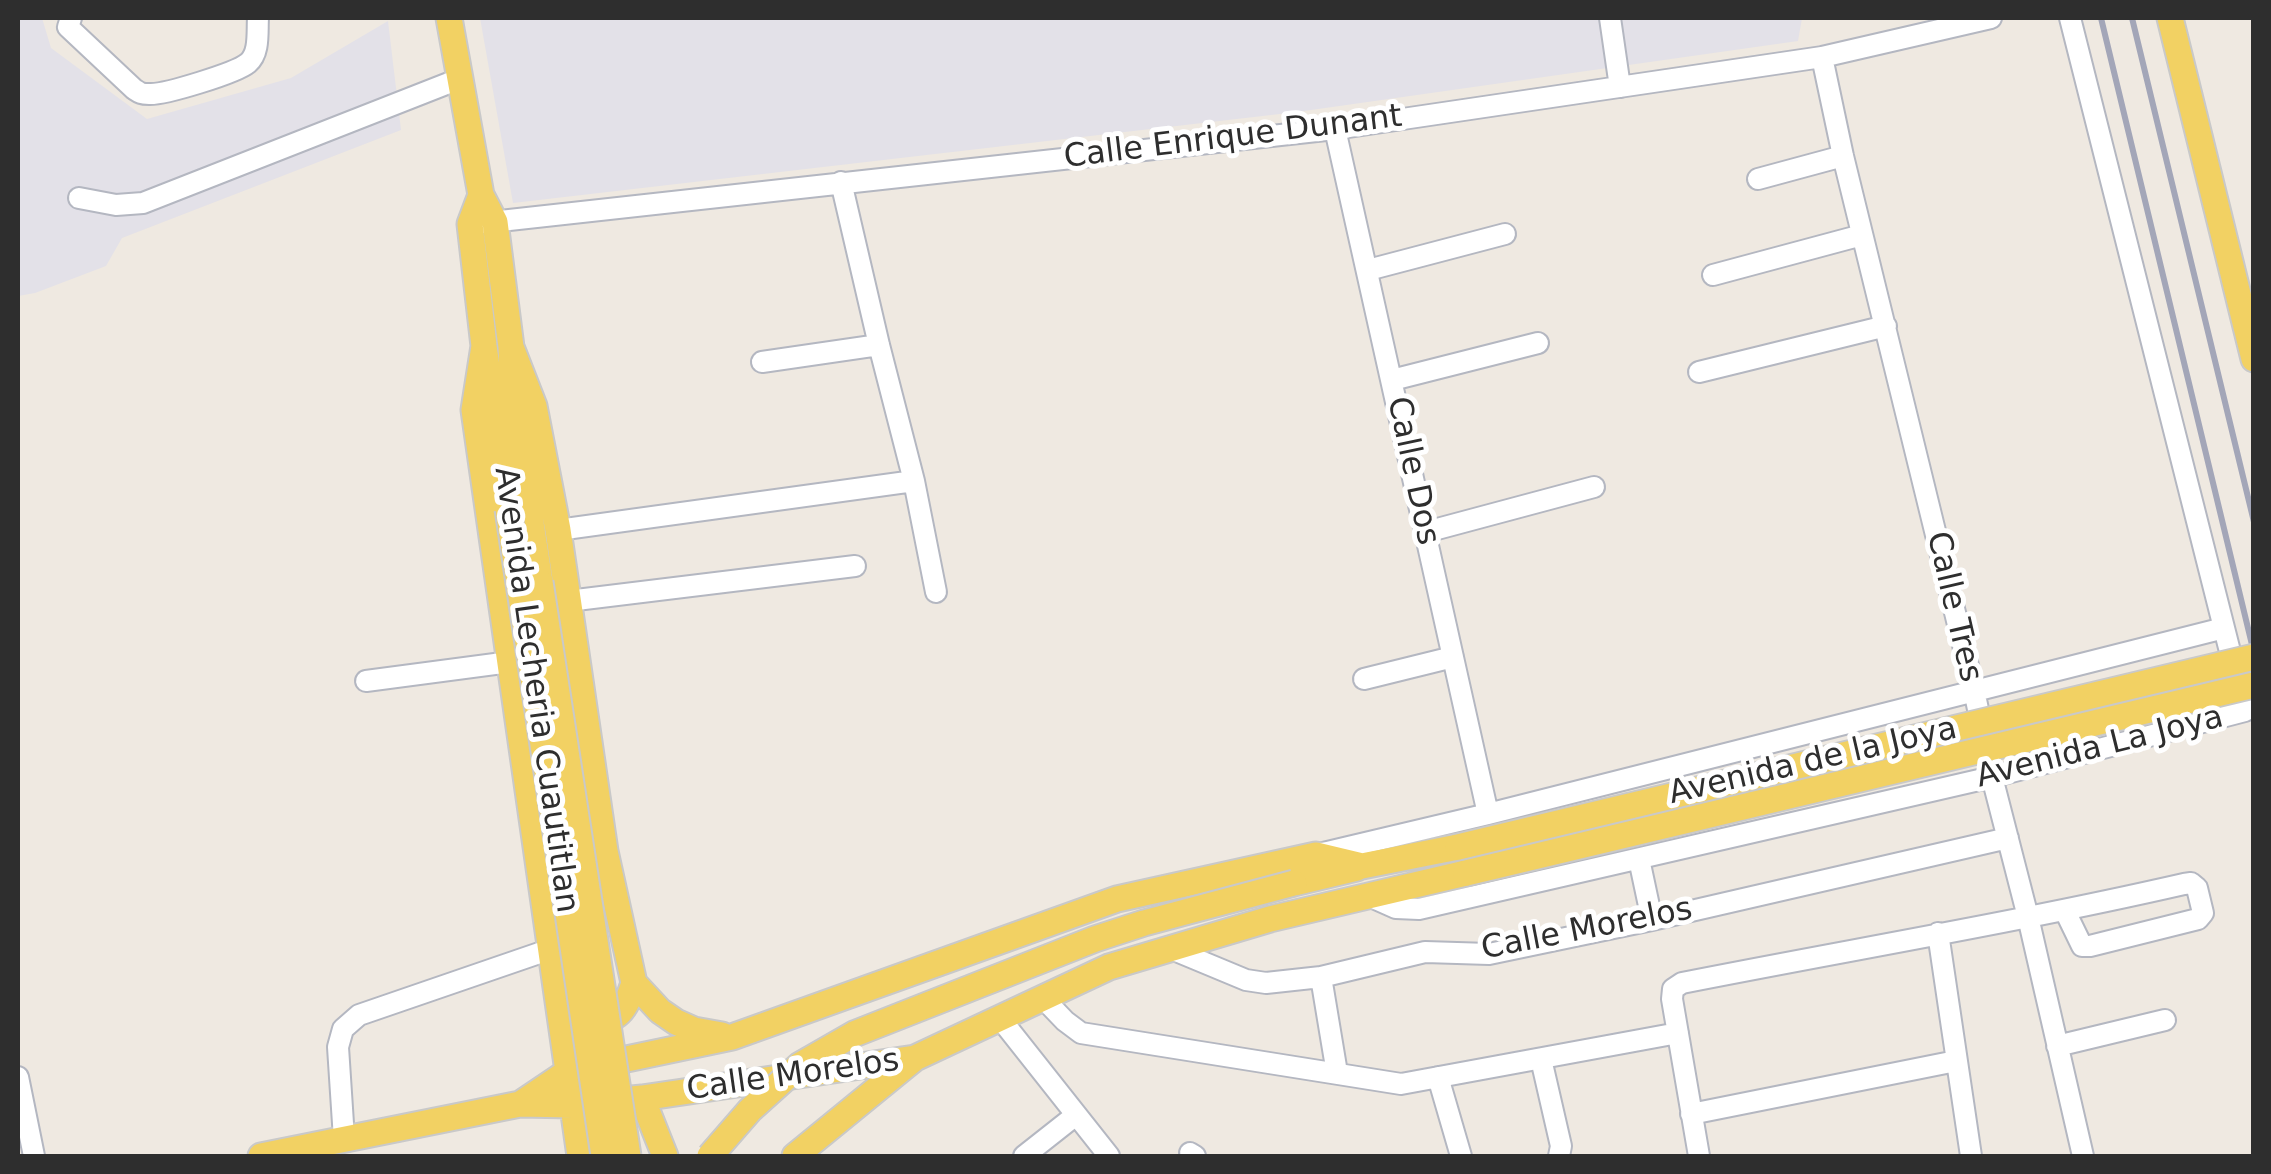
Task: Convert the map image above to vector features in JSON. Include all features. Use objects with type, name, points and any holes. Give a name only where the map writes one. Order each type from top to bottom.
[{"type":"main road","points":[[449,18],[481,195],[482,223],[512,346],[534,406],[558,530],[605,851],[634,983],[628,1004],[612,1019],[585,1024],[562,1020]]},
{"type":"main road","points":[[2170,18],[2254,359]]},
{"type":"main road","name":"Avenida Lecheria Cuautitlan","points":[[482,223],[484,346],[604,1156]]},
{"type":"main road","points":[[484,346],[474,410],[580,1156]]},
{"type":"main road","name":"Avenida Lecheria Cuautitlan","points":[[512,346],[513,404],[628,1156]]},
{"type":"main road","name":"Avenida de la Joya","points":[[710,1156],[750,1110],[800,1065],[854,1034],[1096,938],[1367,865],[2254,656]]},
{"type":"main road","name":"Avenida de la Joya","points":[[1375,895],[2254,685]]},
{"type":"main road","name":"Calle Morelos","points":[[568,1072],[732,1037],[1116,898],[1316,855],[1367,865]]},
{"type":"main road","name":"Calle Morelos","points":[[520,1104],[573,1106],[642,1098],[915,1058],[1108,967],[1270,920],[1375,895]]},
{"type":"main road","points":[[634,983],[676,1022],[694,1030],[732,1037]]},
{"type":"main road","points":[[796,1156],[915,1058]]},
{"type":"main road","points":[[261,1156],[520,1104],[568,1072]]},
{"type":"main road","points":[[642,1098],[666,1156]]},
{"type":"street","points":[[71,18],[68,27],[144,94],[164,93],[248,63],[255,54],[258,18]]},
{"type":"street","points":[[1610,18],[1620,87]]},
{"type":"street","name":"Calle Enrique Dunant","points":[[482,223],[1335,129],[1822,58],[1991,18]]},
{"type":"street","points":[[1316,855],[2224,628],[2070,18]]},
{"type":"street","name":"Calle Tres","points":[[1822,58],[2083,1156]]},
{"type":"street","points":[[79,198],[116,205],[142,203],[459,79]]},
{"type":"street","name":"Calle Dos","points":[[1335,129],[1488,814]]},
{"type":"street","points":[[1758,178],[1843,156]]},
{"type":"street","points":[[841,182],[914,481],[936,592]]},
{"type":"street","points":[[1368,270],[1505,234]]},
{"type":"street","points":[[1713,275],[1862,235]]},
{"type":"street","points":[[1699,372],[1886,326]]},
{"type":"street","points":[[1392,380],[1538,343]]},
{"type":"street","points":[[762,362],[879,345]]},
{"type":"street","points":[[558,530],[914,481]]},
{"type":"street","points":[[1426,532],[1594,487]]},
{"type":"street","points":[[568,601],[855,566]]},
{"type":"street","name":"Avenida La Joya","points":[[1375,895],[1396,908],[1419,910],[1992,776],[2245,711],[2224,628]]},
{"type":"street","points":[[1364,679],[1453,657]]},
{"type":"street","points":[[366,681],[510,662]]},
{"type":"street","name":"Calle Morelos","points":[[1170,948],[1246,980],[1266,983],[1321,977],[1425,952],[1489,954],[2008,838]]},
{"type":"street","points":[[1639,860],[1652,920]]},
{"type":"street","points":[[1699,1156],[1673,989],[1682,983],[2065,911],[2191,883],[2203,913],[2198,918],[2082,946],[2065,911]]},
{"type":"street","points":[[1938,933],[1971,1156]]},
{"type":"street","points":[[344,1139],[338,1047],[343,1030],[351,1022],[359,1015],[552,949]]},
{"type":"street","points":[[1321,977],[1337,1074]]},
{"type":"street","points":[[1042,997],[1081,1033],[1401,1084],[1678,1033]]},
{"type":"street","points":[[999,1017],[1109,1156]]},
{"type":"street","points":[[2057,1046],[2165,1020]]},
{"type":"street","points":[[1541,1060],[1561,1146],[1558,1156]]},
{"type":"street","points":[[1692,1114],[1956,1061]]},
{"type":"street","points":[[18,1077],[34,1156]]},
{"type":"street","points":[[1438,1077],[1460,1156]]},
{"type":"street","points":[[1024,1156],[1076,1115]]},
{"type":"shaded area","points":[[18,18],[42,18],[51,48],[147,119],[291,78],[388,21],[401,130],[122,238],[106,266],[18,296]]},
{"type":"shaded area","points":[[480,18],[1802,18],[1798,41],[1297,112],[513,203]]},
{"type":"railway","points":[[2101,18],[2254,653]]},
{"type":"railway","points":[[2132,18],[2254,522]]}]
